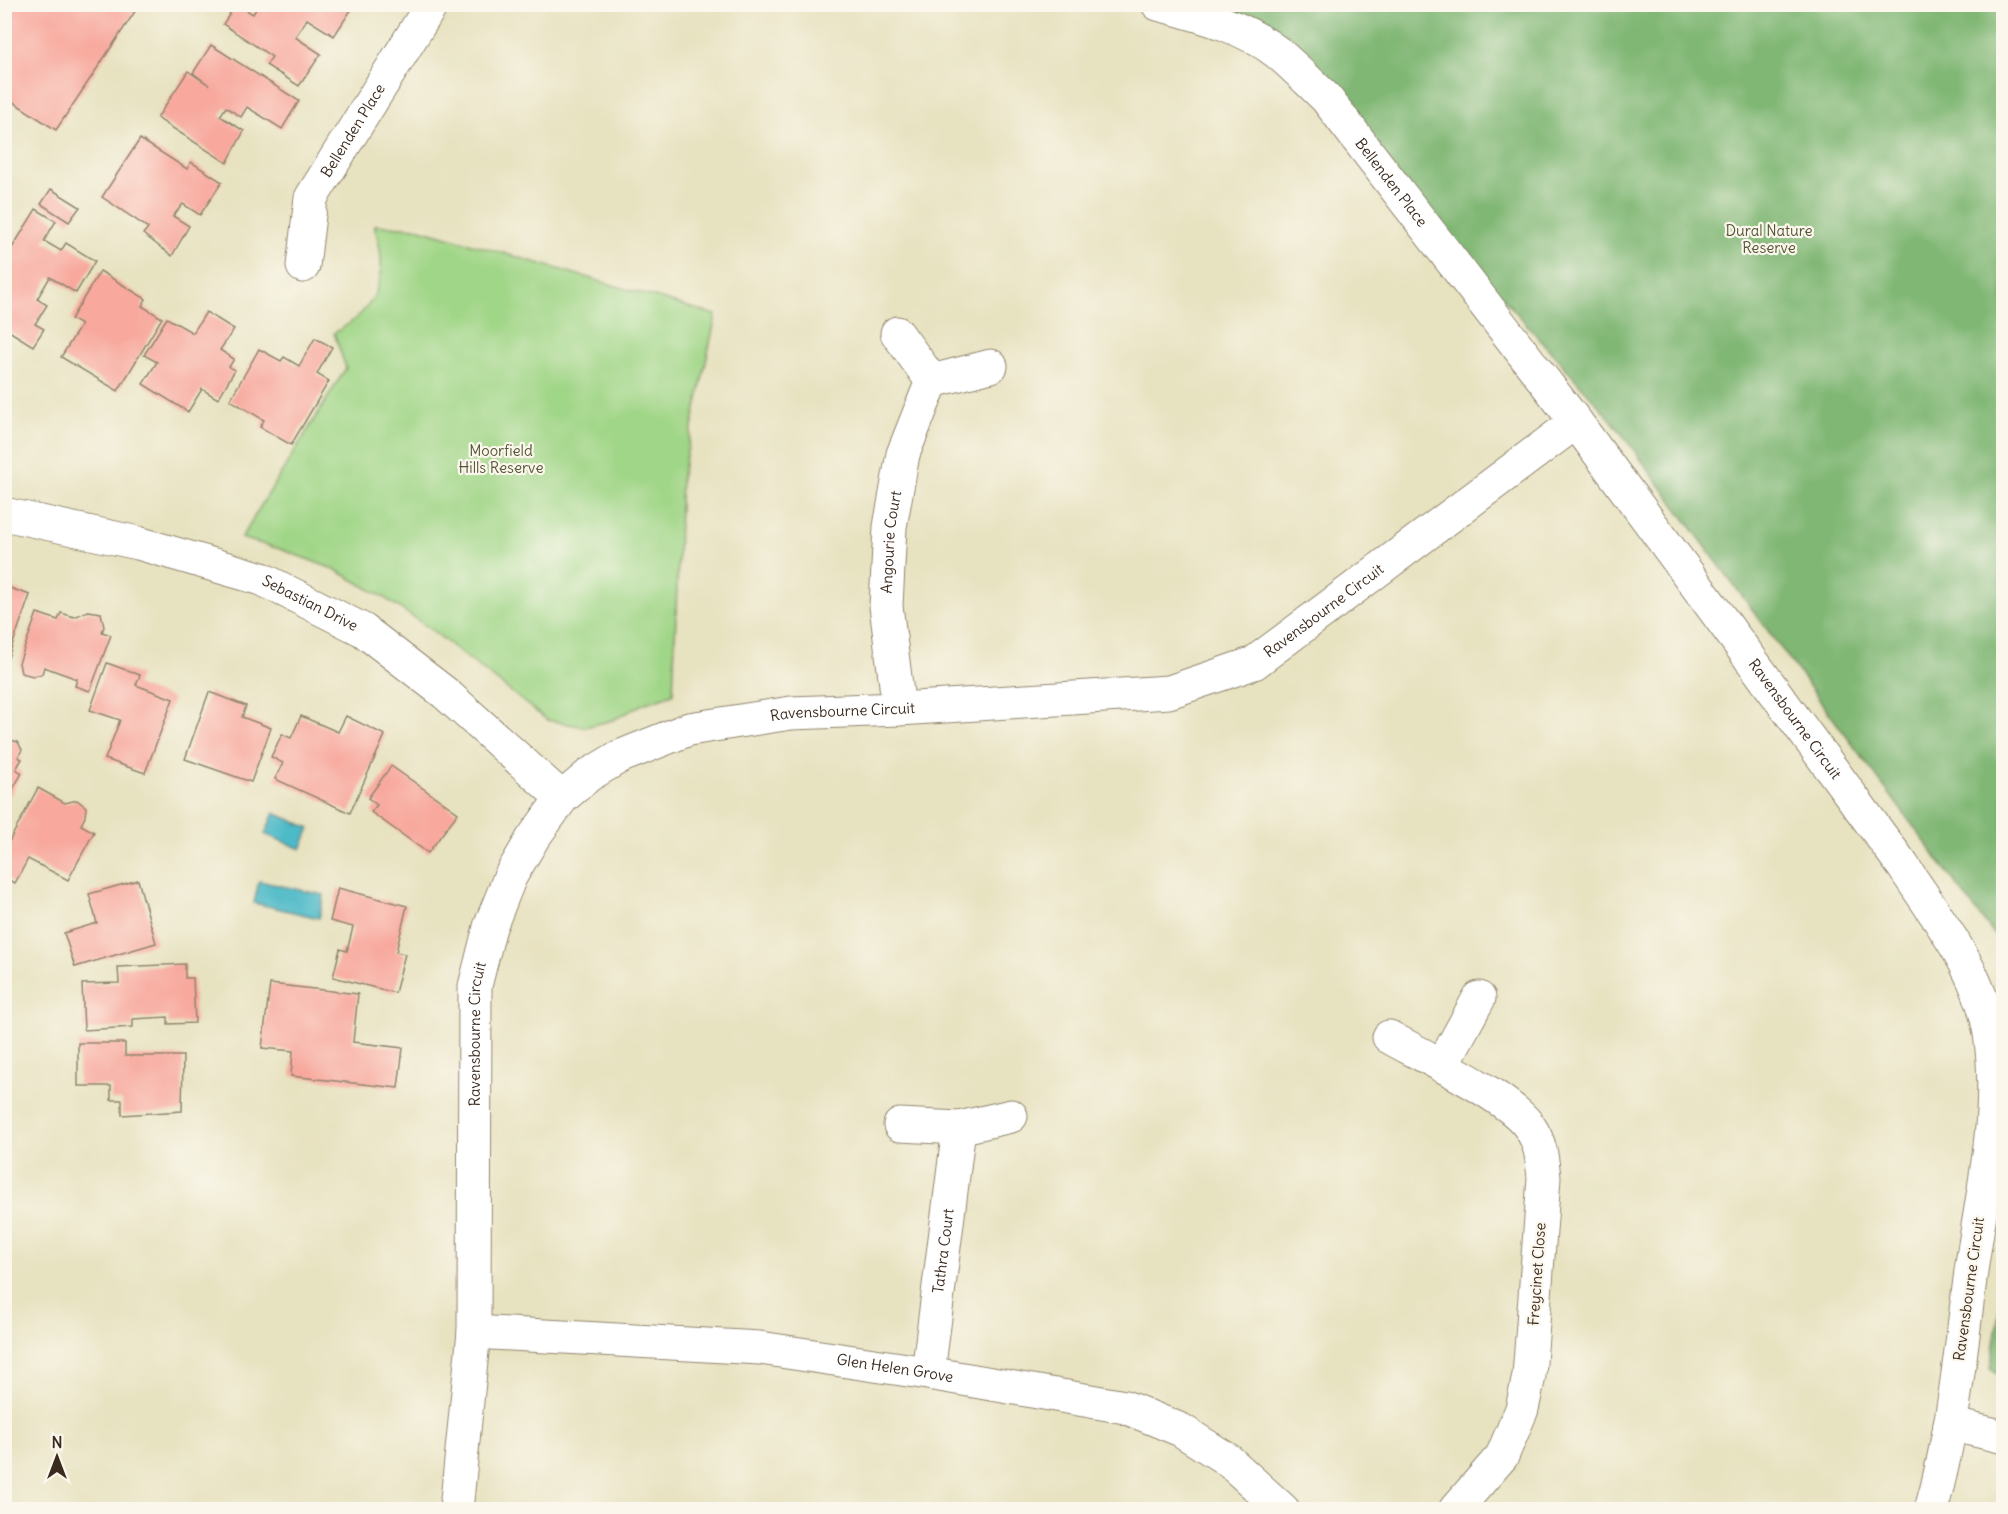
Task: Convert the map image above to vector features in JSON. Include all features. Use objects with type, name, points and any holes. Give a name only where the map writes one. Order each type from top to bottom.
[{"type":"street","name":"Bellenden Place","points":[[303,266],[311,198],[432,4]]},
{"type":"street","name":"Bellenden Place","points":[[1158,4],[1207,17],[1237,29],[1277,52],[1326,98],[1576,422]]},
{"type":"street","points":[[897,333],[932,381],[991,366]]},
{"type":"street","name":"Angourie Court","points":[[899,709],[886,606],[890,527],[903,454],[932,381]]},
{"type":"street","name":"Ravensbourne Circuit","points":[[456,1509],[474,1332],[475,986],[490,927],[510,877],[533,838],[562,798],[589,775],[619,757],[689,729],[791,713],[899,709],[1169,692],[1254,663],[1576,422],[1903,866],[1953,942],[1977,988],[1990,1033],[1995,1100],[1950,1424],[1931,1509]]},
{"type":"street","name":"Sebastian Drive","points":[[4,514],[138,543],[262,579],[363,630],[445,693],[562,798]]},
{"type":"street","points":[[1442,1066],[1479,998]]},
{"type":"street","name":"Freycinet Close","points":[[1389,1037],[1512,1108],[1529,1125],[1542,1149],[1544,1178],[1529,1376],[1522,1409],[1502,1456],[1455,1509]]},
{"type":"street","points":[[900,1125],[959,1128],[1011,1116]]},
{"type":"street","name":"Tathra Court","points":[[928,1373],[959,1128]]},
{"type":"street","name":"Glen Helen Grove","points":[[474,1332],[760,1348],[928,1373],[1125,1407],[1181,1430],[1228,1460],[1282,1509]]},
{"type":"street","points":[[1950,1424],[2004,1437]]},
{"type":"green space","name":"Dural Nature Reserve","points":[[1158,5],[2003,5],[2003,947],[1613,422],[1326,98],[1277,52]]},
{"type":"green space","name":"Moorfield Hills Reserve","points":[[374,225],[417,228],[716,315],[681,479],[673,694],[643,704],[613,720],[585,727],[547,720],[429,628],[383,597],[336,570],[280,549],[241,538],[346,368],[334,333],[362,312],[378,288],[381,259]]},
{"type":"green space","points":[[2003,1288],[2003,1378],[1990,1369]]},
{"type":"water","points":[[274,813],[310,828],[301,849],[265,834]]},
{"type":"water","points":[[259,881],[324,895],[319,918],[254,903]]},
{"type":"building","points":[[4,4],[140,4],[56,130],[4,96]]},
{"type":"building","points":[[236,4],[253,14],[259,4],[355,4],[334,36],[307,19],[295,37],[321,54],[299,86],[266,65],[272,57],[223,24]]},
{"type":"building","points":[[211,45],[299,101],[282,129],[247,107],[241,117],[226,107],[220,116],[244,131],[227,163],[157,118],[188,71],[209,85],[193,73]]},
{"type":"building","points":[[140,139],[187,169],[191,162],[222,182],[200,215],[183,204],[173,216],[189,226],[172,256],[143,234],[148,228],[102,197]]},
{"type":"building","points":[[51,189],[80,207],[69,222],[41,204]]},
{"type":"building","points":[[36,209],[56,221],[44,241],[61,251],[66,243],[95,261],[76,293],[50,277],[37,299],[47,305],[35,324],[44,329],[33,346],[4,328],[4,261]]},
{"type":"building","points":[[100,271],[146,299],[142,306],[162,318],[118,391],[61,357],[81,325],[71,319]]},
{"type":"building","points":[[206,312],[234,329],[220,350],[234,359],[229,367],[235,370],[218,399],[202,389],[188,412],[143,384],[157,362],[144,355],[167,318],[193,333]]},
{"type":"building","points":[[315,338],[332,347],[317,374],[329,381],[291,445],[260,427],[264,420],[230,400],[259,349],[281,361],[284,357],[299,366]]},
{"type":"building","points":[[4,586],[30,595],[5,666],[4,666]]},
{"type":"building","points":[[88,611],[101,613],[104,627],[102,632],[111,635],[90,691],[75,686],[77,679],[44,667],[42,674],[33,676],[21,673],[19,663],[37,613],[58,620],[61,613],[74,617]]},
{"type":"building","points":[[107,663],[140,675],[136,685],[173,699],[145,773],[105,759],[120,720],[90,710]]},
{"type":"building","points":[[209,692],[246,706],[242,717],[271,728],[251,782],[185,759]]},
{"type":"building","points":[[301,716],[338,732],[346,716],[385,735],[350,813],[275,779],[283,763],[271,757],[282,734],[291,738]]},
{"type":"building","points":[[10,740],[18,742],[22,750],[18,757],[22,759],[16,769],[22,773],[4,805],[4,742]]},
{"type":"building","points":[[391,766],[458,813],[428,853],[371,812],[377,805],[368,798]]},
{"type":"building","points":[[38,788],[65,803],[77,800],[86,807],[81,825],[94,832],[68,880],[28,859],[15,883],[4,878],[4,851]]},
{"type":"building","points":[[138,880],[156,943],[75,967],[64,933],[97,923],[89,894]]},
{"type":"building","points":[[338,888],[407,906],[396,952],[405,954],[395,993],[333,977],[340,949],[347,951],[353,927],[330,921]]},
{"type":"building","points":[[185,964],[185,978],[193,978],[195,1023],[168,1024],[168,1017],[133,1019],[133,1027],[84,1030],[82,984],[119,983],[118,967]]},
{"type":"building","points":[[270,984],[358,994],[353,1042],[403,1048],[398,1088],[291,1076],[293,1051],[262,1048]]},
{"type":"building","points":[[78,1043],[125,1043],[125,1056],[183,1056],[182,1111],[122,1115],[122,1100],[111,1100],[111,1086],[78,1086]]}]
